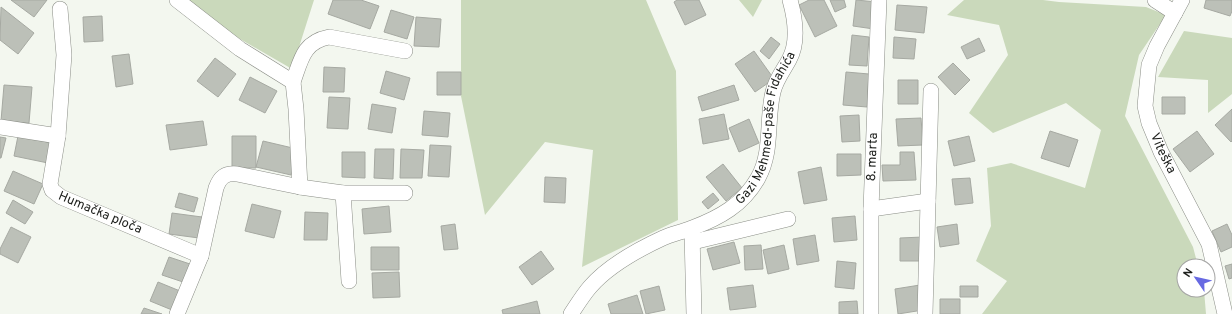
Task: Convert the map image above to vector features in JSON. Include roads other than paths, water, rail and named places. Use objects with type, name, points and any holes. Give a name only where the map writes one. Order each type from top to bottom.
[{"type":"street","points":[[177,0],[240,49],[293,82]]},
{"type":"street","name":"Gazi Mehmed-paše Fidahića","points":[[692,235],[734,206],[748,193],[758,178],[764,165],[768,151],[773,92],[777,79],[790,58],[793,50],[795,32],[793,10],[790,0]]},
{"type":"street","name":"8. marta","points":[[871,314],[871,210],[879,0]]},
{"type":"street","name":"Viteška","points":[[1155,0],[1179,6],[1157,46],[1149,65],[1145,106],[1149,123],[1161,152],[1209,244],[1225,314]]},
{"type":"street","name":"Humačka ploča","points":[[60,9],[64,55],[58,136],[50,184],[56,194],[200,256]]},
{"type":"street","points":[[300,187],[293,82],[303,54],[309,46],[322,38],[329,37],[405,51]]},
{"type":"street","points":[[925,314],[931,91]]},
{"type":"street","points":[[0,127],[58,136]]},
{"type":"street","points":[[177,314],[200,256],[216,188],[219,181],[224,176],[230,173],[300,187],[343,193],[405,193]]},
{"type":"street","points":[[343,193],[349,281]]},
{"type":"street","points":[[871,210],[928,201]]},
{"type":"street","name":"Gazi Mehmed-paše Fidahića","points":[[571,314],[590,286],[602,275],[618,262],[664,237],[692,235],[788,219]]},
{"type":"street","points":[[692,235],[694,314]]}]
